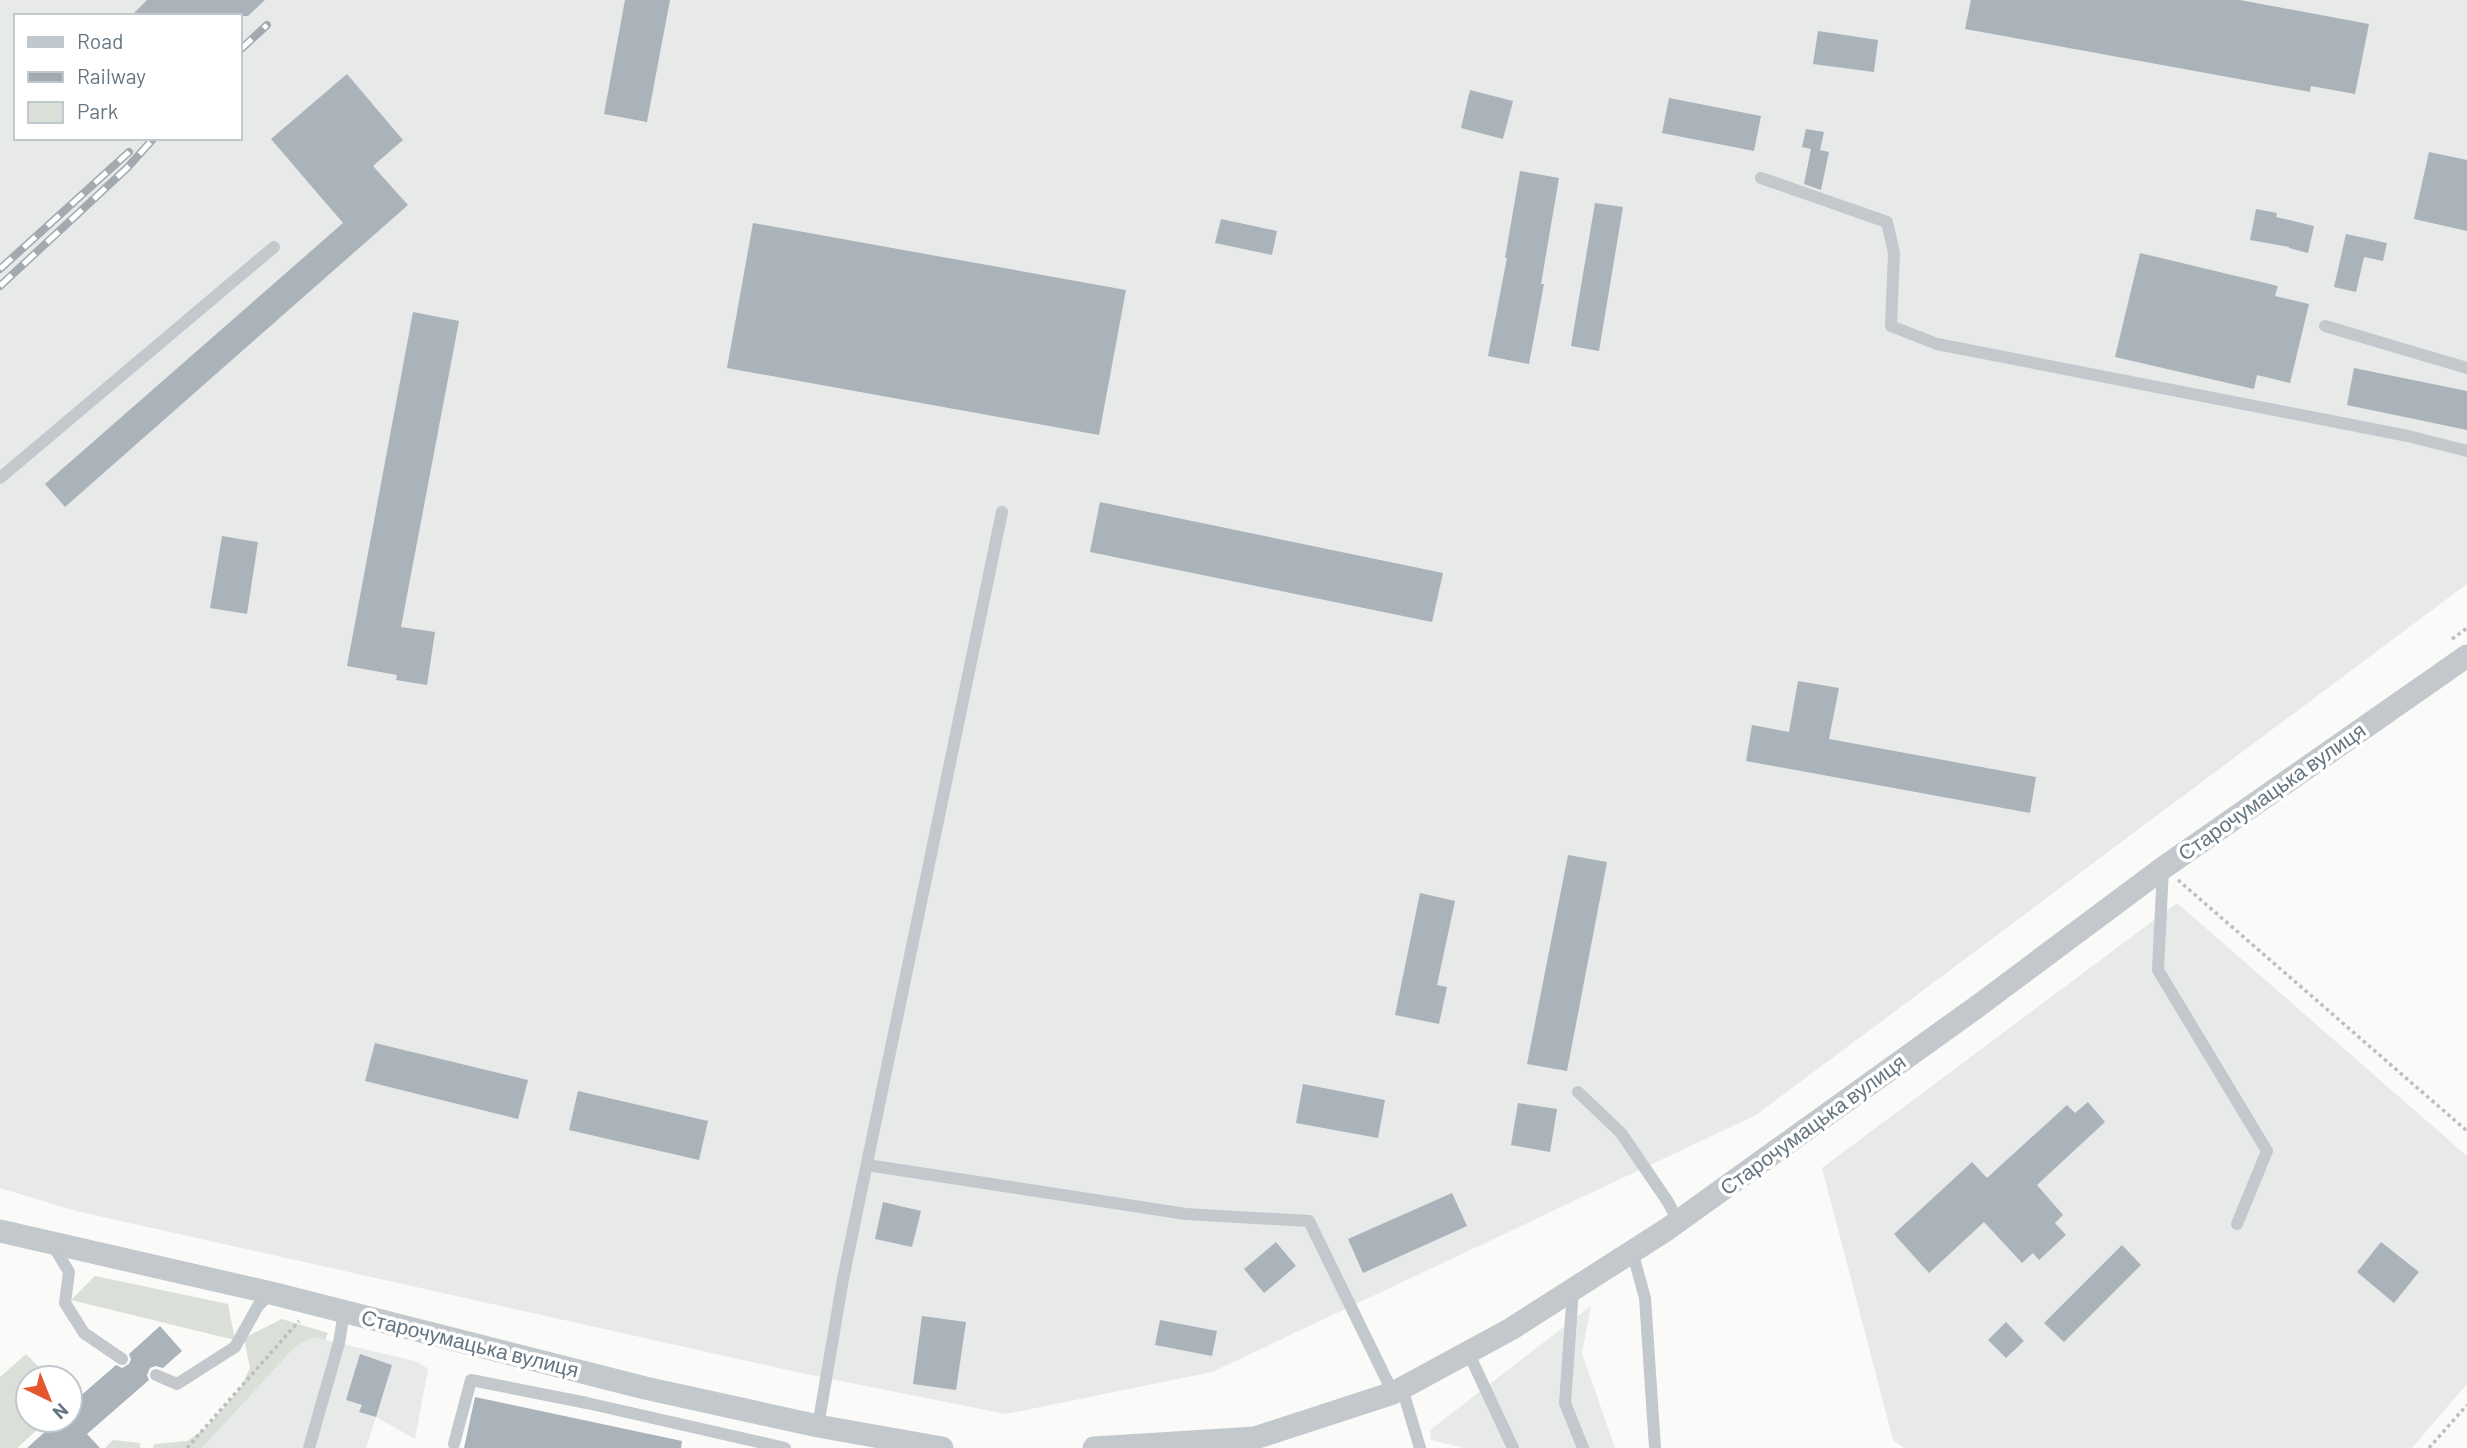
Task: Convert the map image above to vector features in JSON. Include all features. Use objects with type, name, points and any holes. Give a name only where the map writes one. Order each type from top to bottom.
[{"type":"street","name":"Старочумацька вулиця","points":[[1094,1448],[1255,1438],[1397,1391],[1511,1329],[1678,1221],[1978,1006],[2163,868],[2467,656]]},
{"type":"street","name":"Старочумацька вулиця","points":[[0,1231],[271,1293],[645,1388],[818,1426],[942,1448]]},
{"type":"lane","points":[[1761,178],[1887,222],[1894,253],[1891,326],[1937,344],[2408,436],[2467,451]]},
{"type":"lane","points":[[0,478],[274,247]]},
{"type":"lane","points":[[2325,326],[2467,368]]},
{"type":"lane","points":[[818,1426],[843,1279],[1002,512]]},
{"type":"lane","points":[[2163,868],[2158,970],[2267,1152],[2237,1224]]},
{"type":"lane","points":[[1578,1093],[1620,1133],[1668,1202],[1678,1221]]},
{"type":"lane","points":[[867,1166],[1186,1214],[1309,1222],[1397,1391],[1420,1448]]},
{"type":"lane","points":[[51,1242],[69,1272],[65,1303],[84,1333],[122,1359]]},
{"type":"lane","points":[[1632,1251],[1645,1298],[1655,1448]]},
{"type":"lane","points":[[1573,1290],[1565,1403],[1583,1448]]},
{"type":"lane","points":[[156,1375],[177,1384],[235,1347],[258,1306],[271,1293]]},
{"type":"lane","points":[[309,1448],[339,1343],[344,1312]]},
{"type":"lane","points":[[1468,1352],[1513,1448]]},
{"type":"lane","points":[[454,1444],[471,1380],[785,1448]]},
{"type":"path","points":[[2445,644],[2467,628]]},
{"type":"path","points":[[2163,868],[2467,1131]]},
{"type":"path","points":[[187,1448],[313,1304]]},
{"type":"path","points":[[2429,1448],[2467,1405]]},
{"type":"shaded area","points":[[0,0],[2467,0],[2467,584],[1756,1115],[1212,1372],[1006,1414],[801,1373],[76,1211],[0,1188]]},
{"type":"shaded area","points":[[2177,903],[2467,1156],[2467,1384],[2412,1448],[1904,1448],[1893,1440],[1822,1168]]},
{"type":"shaded area","points":[[1591,1306],[1582,1353],[1615,1448],[1464,1448],[1431,1440],[1430,1430]]},
{"type":"shaded area","points":[[314,1337],[418,1362],[428,1369],[415,1439],[376,1417],[366,1448],[202,1448],[296,1346]]},
{"type":"green space","points":[[95,1276],[228,1304],[235,1340],[71,1300]]},
{"type":"green space","points":[[282,1319],[328,1333],[325,1340],[314,1337],[296,1346],[202,1448],[153,1448],[154,1444],[187,1441],[206,1428],[240,1389],[250,1368],[244,1338]]},
{"type":"green space","points":[[26,1354],[36,1364],[15,1364]]},
{"type":"green space","points":[[14,1365],[14,1434],[32,1434],[17,1448],[0,1448],[0,1377]]},
{"type":"green space","points":[[113,1440],[140,1443],[140,1448],[105,1448]]},
{"type":"building","points":[[147,0],[265,0],[248,16],[133,14]]},
{"type":"building","points":[[625,0],[670,0],[647,122],[604,114]]},
{"type":"building","points":[[1971,0],[2240,0],[2369,24],[2355,94],[2311,86],[2310,92],[1965,29]]},
{"type":"building","points":[[1818,31],[1878,40],[1874,72],[1813,64]]},
{"type":"building","points":[[347,74],[403,140],[373,166],[408,205],[65,507],[45,484],[343,223],[271,139]]},
{"type":"building","points":[[1470,90],[1513,101],[1503,139],[1461,128]]},
{"type":"building","points":[[1669,98],[1761,116],[1754,151],[1662,133]]},
{"type":"building","points":[[1806,129],[1824,132],[1820,150],[1829,152],[1821,190],[1804,184],[1811,149],[1802,147]]},
{"type":"building","points":[[2429,152],[2467,160],[2467,231],[2414,219]]},
{"type":"building","points":[[1520,171],[1559,178],[1529,364],[1488,356]]},
{"type":"building","points":[[1595,203],[1623,207],[1599,351],[1571,346]]},
{"type":"building","points":[[2256,209],[2314,226],[2308,253],[2250,240]]},
{"type":"building","points":[[1221,219],[1277,231],[1272,255],[1215,243]]},
{"type":"building","points":[[753,223],[1126,290],[1099,435],[727,368]]},
{"type":"building","points":[[2346,234],[2387,243],[2383,261],[2364,257],[2356,292],[2334,287]]},
{"type":"building","points":[[2140,253],[2278,286],[2275,296],[2309,304],[2290,383],[2257,375],[2254,389],[2115,357]]},
{"type":"building","points":[[413,312],[459,321],[401,627],[435,632],[427,685],[396,680],[397,675],[347,666]]},
{"type":"building","points":[[2354,368],[2467,391],[2467,430],[2347,405]]},
{"type":"building","points":[[1100,502],[1443,573],[1432,622],[1090,552]]},
{"type":"building","points":[[222,536],[258,542],[247,614],[210,608]]},
{"type":"building","points":[[1798,681],[1839,688],[1829,739],[2036,777],[2030,813],[1746,761],[1752,725],[1789,732]]},
{"type":"building","points":[[1568,855],[1607,862],[1567,1071],[1527,1064]]},
{"type":"building","points":[[1420,893],[1455,901],[1437,985],[1447,987],[1439,1024],[1395,1015]]},
{"type":"building","points":[[375,1043],[528,1080],[518,1119],[365,1081]]},
{"type":"building","points":[[1303,1084],[1385,1100],[1378,1138],[1296,1123]]},
{"type":"building","points":[[578,1091],[708,1121],[699,1160],[569,1130]]},
{"type":"building","points":[[2088,1102],[2105,1122],[2037,1185],[2063,1215],[2055,1223],[2066,1235],[2039,1260],[2033,1253],[2022,1263],[1984,1222],[1929,1273],[1894,1234],[1972,1162],[1987,1178],[2067,1105],[2075,1113]]},
{"type":"building","points":[[1518,1103],[1557,1109],[1550,1152],[1511,1145]]},
{"type":"building","points":[[1452,1193],[1467,1226],[1363,1273],[1348,1239]]},
{"type":"building","points":[[883,1202],[921,1211],[912,1247],[875,1239]]},
{"type":"building","points":[[1276,1242],[1296,1266],[1264,1293],[1244,1269]]},
{"type":"building","points":[[2381,1242],[2419,1272],[2394,1303],[2357,1272]]},
{"type":"building","points":[[2122,1245],[2141,1265],[2064,1342],[2044,1323]]},
{"type":"building","points":[[922,1316],[966,1322],[956,1390],[913,1384]]},
{"type":"building","points":[[1160,1320],[1217,1331],[1212,1356],[1155,1345]]},
{"type":"building","points":[[2006,1322],[2024,1341],[2006,1358],[1988,1340]]},
{"type":"building","points":[[160,1326],[182,1351],[163,1368],[150,1368],[147,1375],[149,1380],[87,1434],[100,1448],[27,1448],[42,1434],[84,1434],[84,1393],[116,1365],[122,1368],[129,1364],[129,1354]]},
{"type":"building","points":[[360,1354],[392,1365],[376,1417],[359,1412],[362,1405],[346,1400]]},
{"type":"building","points":[[475,1397],[682,1441],[681,1448],[464,1448]]},
{"type":"railway","points":[[242,48],[267,25]]},
{"type":"railway","points":[[0,286],[127,168],[152,140]]},
{"type":"railway","points":[[0,269],[129,152]]}]
